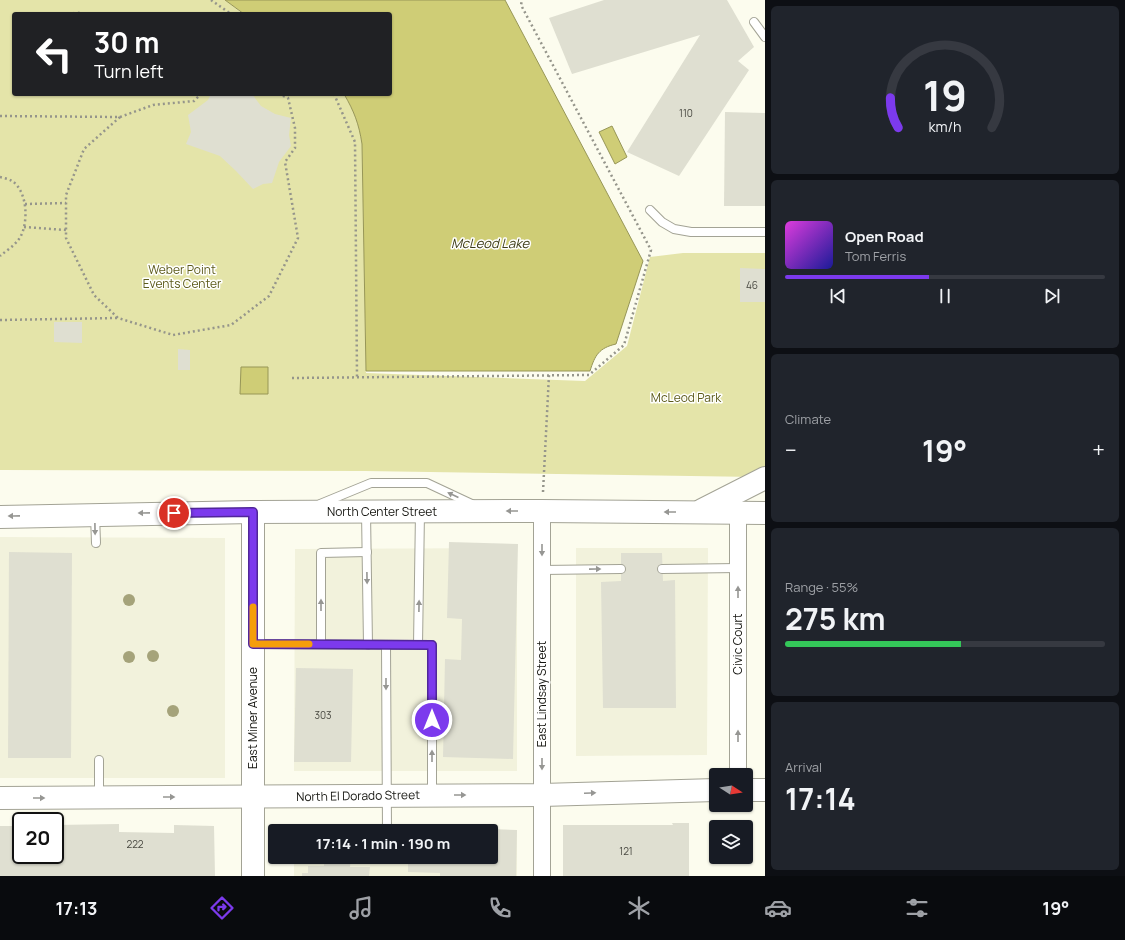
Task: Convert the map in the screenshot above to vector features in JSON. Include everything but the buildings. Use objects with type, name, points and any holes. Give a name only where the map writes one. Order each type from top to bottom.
[{"type":"main road","points":[[696,512],[765,478]]},
{"type":"main road","name":"North Center Street","points":[[0,517],[253,512],[542,511],[765,513]]},
{"type":"main road","name":"East Miner Avenue","points":[[253,512],[253,876]]},
{"type":"main road","name":"North El Dorado Street","points":[[0,798],[386,796],[709,790]]},
{"type":"main road","points":[[753,790],[765,790]]},
{"type":"street","name":"East Lindsay Street","points":[[542,511],[542,876]]},
{"type":"street","name":"Civic Court","points":[[738,513],[738,768]]},
{"type":"lane","points":[[754,22],[765,37]]},
{"type":"lane","points":[[650,210],[662,222],[674,229],[691,232],[765,232]]},
{"type":"lane","points":[[303,512],[371,483],[427,483],[489,512]]},
{"type":"lane","points":[[366,512],[368,645]]},
{"type":"lane","points":[[418,645],[420,512]]},
{"type":"lane","points":[[95,514],[96,543]]},
{"type":"lane","points":[[321,644],[321,553],[367,552]]},
{"type":"lane","points":[[662,569],[738,568]]},
{"type":"lane","points":[[542,570],[621,569]]},
{"type":"lane","points":[[253,644],[432,645],[432,795]]},
{"type":"lane","points":[[386,645],[387,824]]},
{"type":"lane","points":[[99,760],[99,798]]},
{"type":"path","points":[[211,0],[228,12]]},
{"type":"path","points":[[292,378],[590,375],[624,345],[651,250],[521,5],[522,0]]},
{"type":"path","points":[[0,116],[120,117],[153,105],[194,101],[199,96]]},
{"type":"path","points":[[0,320],[118,318],[173,335],[231,326],[269,296],[298,238],[285,162],[295,148],[295,128],[288,98],[283,96]]},
{"type":"path","points":[[335,96],[355,142],[357,377]]},
{"type":"path","points":[[118,318],[94,295],[66,238],[66,195],[84,149],[120,117]]},
{"type":"path","points":[[0,177],[12,181],[18,187],[26,210],[24,227],[20,239],[0,256]]},
{"type":"path","points":[[25,204],[66,203]]},
{"type":"path","points":[[24,227],[66,230]]},
{"type":"path","points":[[542,511],[549,375]]},
{"type":"shaded area","points":[[0,537],[225,538],[225,778],[0,778]]},
{"type":"shaded area","points":[[517,548],[517,771],[294,771],[295,549]]},
{"type":"shaded area","points":[[576,548],[708,548],[707,755],[576,756]]},
{"type":"shaded area","points":[[498,830],[517,830],[517,876],[294,876],[294,864],[498,864]]},
{"type":"green space","name":"Weber Point Events Center","points":[[0,0],[225,0],[240,12],[12,12],[12,96],[345,96],[356,118],[362,144],[366,373],[585,381],[627,346],[650,257],[683,253],[765,253],[765,468],[757,477],[365,471],[0,470]]},
{"type":"water","name":"McLeod Lake","points":[[225,0],[505,0],[643,261],[616,344],[605,348],[598,353],[590,371],[366,371],[362,144],[356,118],[345,96],[392,96],[392,12],[241,12]]},
{"type":"water","points":[[612,126],[627,157],[615,164],[599,132]]},
{"type":"water","points":[[241,367],[268,367],[268,394],[240,394]]},
{"type":"slow traffic","points":[[253,607],[253,644],[309,644]]},
{"type":"route","points":[[174,513],[253,512],[253,644],[432,645],[432,720]]},
{"type":"park label","name":"McLeod Park","points":[[686,398]]}]
